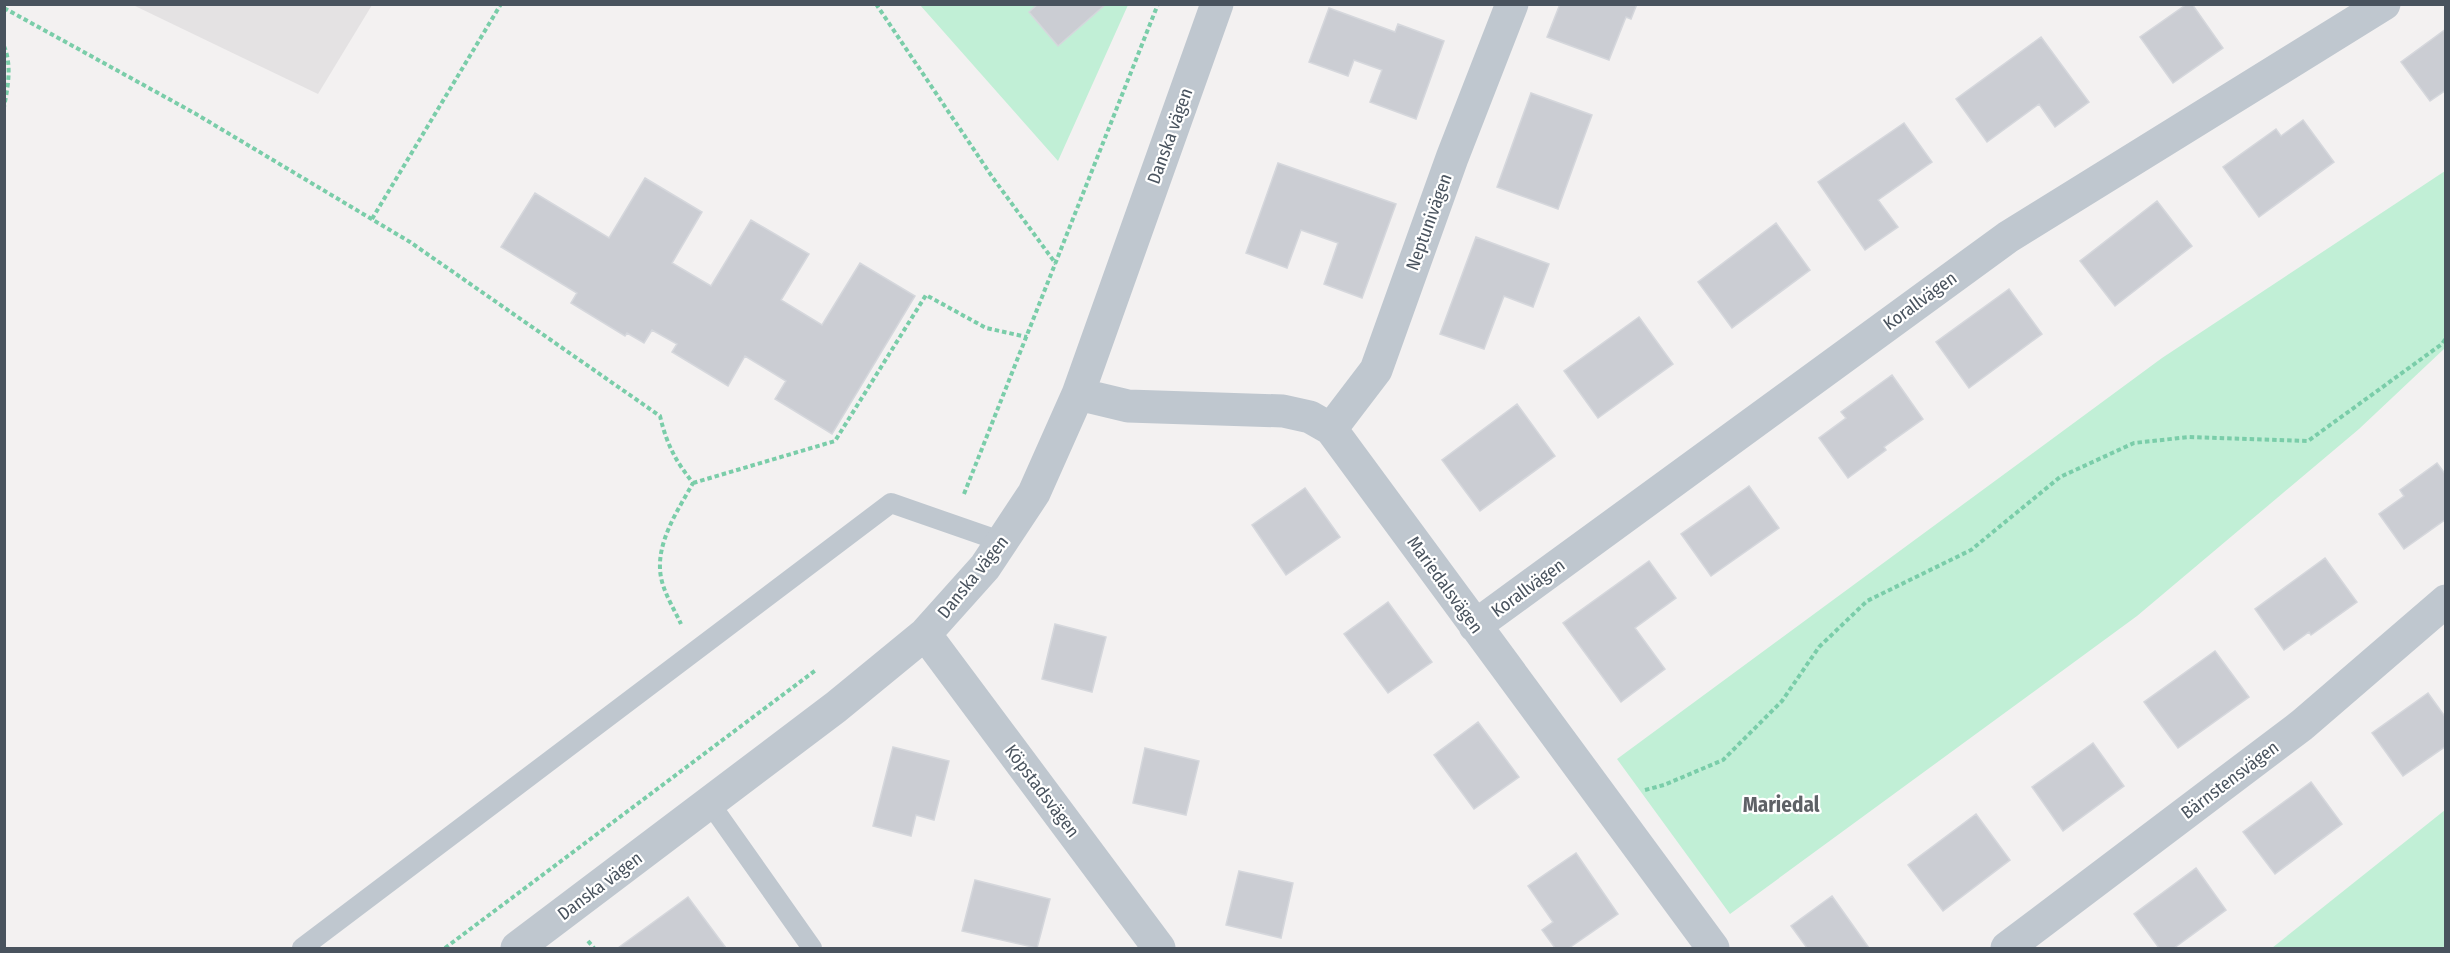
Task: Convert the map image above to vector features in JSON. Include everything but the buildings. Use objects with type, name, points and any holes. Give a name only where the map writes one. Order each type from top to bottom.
[{"type":"street","name":"Danska vägen","points":[[517,948],[836,707],[925,634],[985,567],[1004,542],[1034,493],[1078,393],[1217,4]]},
{"type":"street","name":"Neptunivägen","points":[[1331,429],[1376,370],[1452,158],[1512,4]]},
{"type":"street","name":"Korallvägen","points":[[1475,626],[2008,237],[2384,4]]},
{"type":"street","name":"Mariedalsvägen","points":[[1078,393],[1128,406],[1283,411],[1310,417],[1331,429],[1713,948]]},
{"type":"street","name":"Bärnstensvägen","points":[[2007,948],[2302,725],[2445,601]]},
{"type":"street","name":"Köpstadsvägen","points":[[925,634],[1160,948]]},
{"type":"lane","points":[[302,948],[891,503],[1004,542]]},
{"type":"lane","points":[[709,802],[812,948]]},
{"type":"path","points":[[372,219],[501,4]]},
{"type":"path","points":[[876,4],[993,178],[1056,264]]},
{"type":"path","points":[[4,8],[196,114],[410,242],[660,416],[665,439],[675,461],[693,483]]},
{"type":"path","points":[[4,46],[7,53],[9,83],[4,107]]},
{"type":"path","points":[[694,651],[662,583],[661,557],[666,530],[693,483],[835,441],[926,295],[986,328],[1027,337]]},
{"type":"path","points":[[1604,802],[1664,785],[1723,760],[1782,700],[1819,646],[1868,601],[1971,550],[2060,477],[2133,443],[2189,437],[2308,441],[2442,344],[2445,338]]},
{"type":"shaded area","points":[[133,5],[372,5],[318,94]]},
{"type":"green space","points":[[920,5],[1128,5],[1058,161]]},
{"type":"green space","points":[[2445,171],[2445,348],[2359,429],[2137,616],[1730,914],[1617,759],[2162,358]]},
{"type":"green space","points":[[2445,810],[2445,948],[2272,948]]},
{"type":"district","name":"Mariedal","points":[[1781,805]]}]
